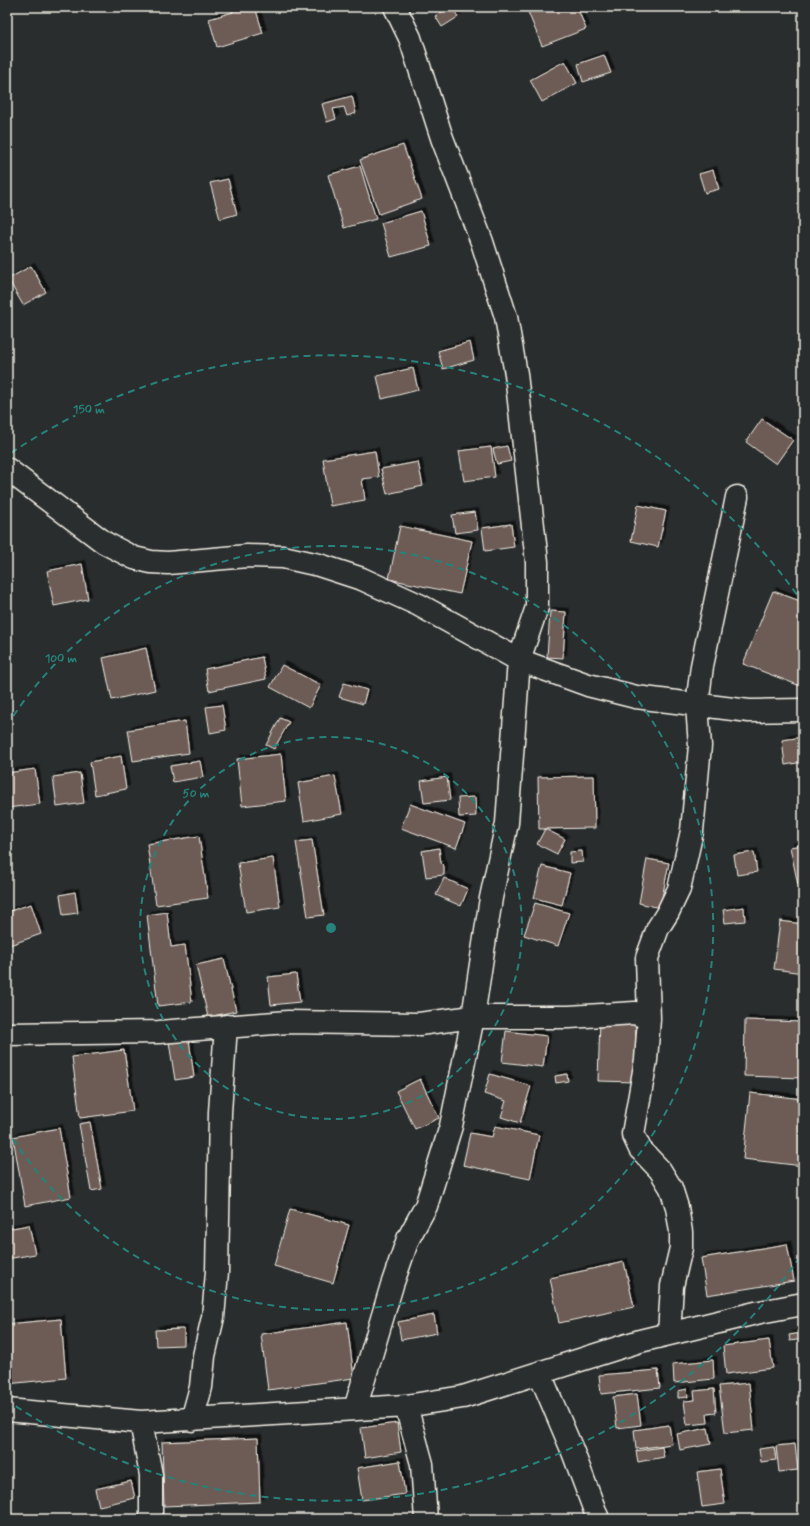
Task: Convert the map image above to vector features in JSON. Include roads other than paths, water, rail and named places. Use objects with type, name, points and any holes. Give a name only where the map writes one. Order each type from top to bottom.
[{"type":"street","points":[[355,1408],[392,1285],[408,1239],[426,1206],[451,1126],[473,1017],[490,898],[507,823],[519,660],[537,607],[537,562],[516,374],[506,317],[482,242],[440,131],[412,45],[395,7]]},
{"type":"street","points":[[7,469],[105,543],[134,558],[151,562],[168,563],[247,556],[283,557],[362,578],[419,605],[519,660],[588,685],[636,697],[697,705],[749,711],[803,710]]},
{"type":"street","points":[[669,1334],[672,1286],[681,1248],[681,1232],[677,1207],[672,1188],[660,1170],[640,1149],[633,1134],[646,1060],[649,1019],[647,958],[658,928],[679,889],[692,832],[700,746],[697,705],[702,666],[737,497]]},
{"type":"street","points":[[7,1034],[159,1032],[226,1026],[332,1022],[373,1025],[419,1024],[473,1017],[569,1017],[634,1013],[649,1019]]},
{"type":"street","points":[[192,1420],[201,1387],[204,1356],[213,1317],[217,1272],[219,1143],[226,1026]]},
{"type":"street","points":[[7,1410],[141,1422],[406,1406],[463,1397],[540,1374],[599,1354],[669,1334],[760,1312],[803,1304]]},
{"type":"street","points":[[540,1374],[573,1452],[598,1519]]},
{"type":"street","points":[[406,1406],[422,1464],[426,1519]]},
{"type":"street","points":[[141,1422],[151,1475],[151,1519]]}]
